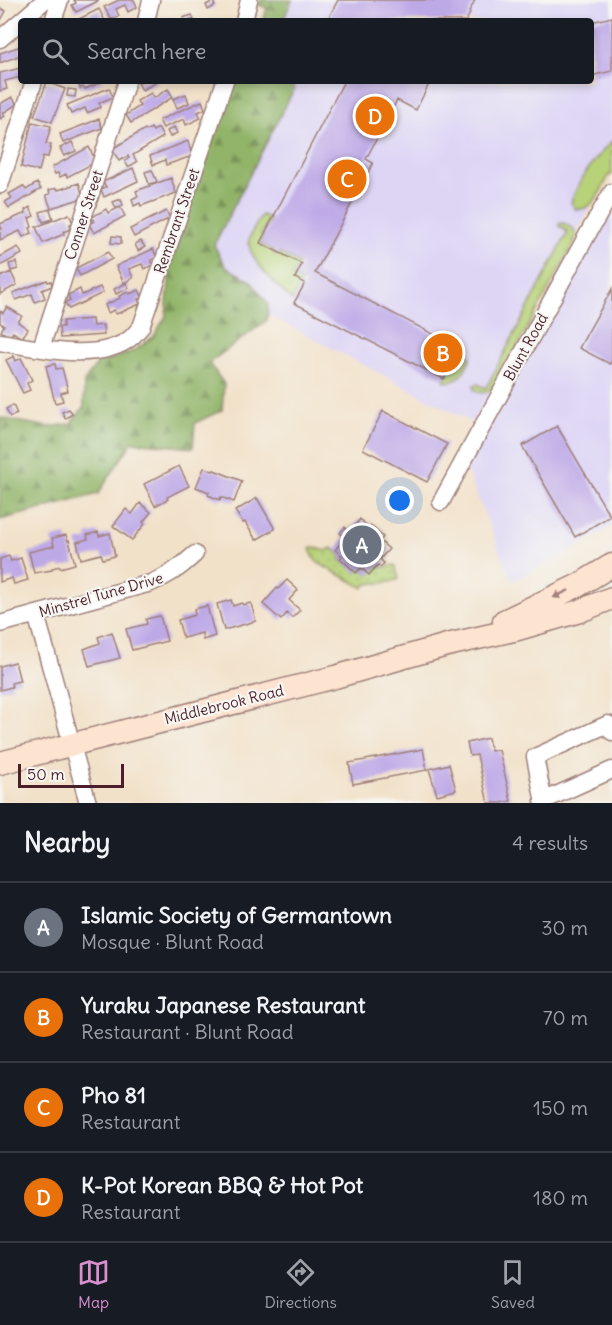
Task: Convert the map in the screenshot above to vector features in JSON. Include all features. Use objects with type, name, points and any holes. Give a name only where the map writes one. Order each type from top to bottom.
[{"type":"street","points":[[24,18],[45,0]]},
{"type":"street","points":[[54,18],[60,0]]},
{"type":"street","points":[[147,18],[151,0]]},
{"type":"street","points":[[245,18],[249,0]]},
{"type":"street","points":[[0,39],[18,23]]},
{"type":"street","points":[[0,185],[33,84]]},
{"type":"street","name":"Conner Street","points":[[41,348],[126,84]]},
{"type":"street","name":"Rembrant Street","points":[[41,348],[94,352],[113,347],[130,338],[141,327],[224,84]]},
{"type":"street","name":"Blunt Road","points":[[441,502],[612,192]]},
{"type":"street","points":[[0,342],[41,348]]},
{"type":"street","name":"Minstrel Tune Drive","points":[[0,624],[165,578],[195,554]]},
{"type":"street","name":"Middlebrook Road","points":[[447,645],[519,615],[579,585],[612,565]]},
{"type":"street","name":"Middlebrook Road","points":[[0,763],[447,645],[528,626],[580,611],[612,598]]},
{"type":"street","points":[[36,615],[88,803]]},
{"type":"street","points":[[612,732],[608,724],[535,757],[544,802],[612,770]]},
{"type":"shaded area","points":[[280,0],[612,0],[612,171],[590,205],[573,242],[475,424],[184,270],[250,84],[594,84],[594,18],[274,18]]},
{"type":"shaded area","points":[[612,211],[612,526],[512,581],[466,469]]},
{"type":"green space","points":[[260,0],[292,0],[284,18],[264,18],[267,8],[259,5]]},
{"type":"green space","points":[[232,84],[292,84],[294,89],[214,245],[226,267],[251,281],[268,304],[267,320],[209,363],[224,384],[222,410],[195,423],[193,448],[132,442],[98,494],[0,520],[0,418],[48,427],[70,424],[84,407],[84,381],[99,362],[135,350],[154,336],[166,316],[170,270]]},
{"type":"green space","points":[[612,141],[612,175],[609,175],[592,203],[582,209],[575,209],[571,202],[578,186]]},
{"type":"green space","points":[[262,215],[270,219],[261,234],[263,235],[260,244],[274,251],[273,253],[277,255],[279,253],[299,264],[292,277],[301,282],[292,301],[258,264],[249,247],[250,237]]},
{"type":"green space","points":[[563,223],[574,230],[576,235],[574,243],[498,382],[487,392],[481,393],[474,389],[474,385],[486,388],[568,232],[559,226]]},
{"type":"green space","points":[[460,351],[471,357],[458,378],[450,382],[444,381]]},
{"type":"green space","points":[[313,547],[326,551],[332,548],[342,556],[340,559],[356,572],[361,568],[369,575],[378,565],[381,567],[395,565],[399,579],[366,584],[364,588],[315,560],[310,549]]},
{"type":"building","points":[[74,0],[100,0],[76,12],[72,5],[76,3]]},
{"type":"building","points":[[119,0],[134,0],[137,7],[128,12],[125,5],[116,9],[119,16],[110,18],[104,7]]},
{"type":"building","points":[[338,0],[475,0],[468,18],[329,18]]},
{"type":"building","points":[[213,1],[215,6],[208,10],[206,5]]},
{"type":"building","points":[[0,8],[6,11],[0,22]]},
{"type":"building","points":[[99,9],[104,18],[81,18]]},
{"type":"building","points":[[612,17],[612,71],[594,75],[594,21]]},
{"type":"building","points":[[18,47],[18,56],[0,63],[0,53]]},
{"type":"building","points":[[18,69],[18,78],[5,81],[7,89],[0,91],[0,73]]},
{"type":"building","points":[[46,84],[65,89],[52,122],[34,116]]},
{"type":"building","points":[[78,84],[97,84],[85,89],[80,88]]},
{"type":"building","points":[[139,84],[153,84],[142,90]]},
{"type":"building","points":[[342,84],[429,84],[416,110],[397,100],[366,159],[373,163],[315,273],[460,348],[444,379],[294,303],[305,283],[295,278],[302,264],[260,243]]},
{"type":"building","points":[[109,88],[113,97],[99,103],[101,107],[87,113],[85,108],[71,114],[67,105]]},
{"type":"building","points":[[68,89],[76,90],[75,97],[67,96]]},
{"type":"building","points":[[168,89],[173,97],[131,123],[126,115],[140,106],[137,101],[151,93],[154,98]]},
{"type":"building","points":[[186,94],[189,103],[177,108],[173,99]]},
{"type":"building","points":[[12,97],[17,104],[3,113],[5,116],[0,119],[0,104]]},
{"type":"building","points":[[202,101],[205,109],[198,112],[201,118],[186,125],[184,119],[163,128],[159,120]]},
{"type":"building","points":[[99,119],[102,128],[63,143],[60,134]]},
{"type":"building","points":[[32,122],[51,126],[46,144],[51,145],[48,157],[43,156],[39,171],[21,167]]},
{"type":"building","points":[[174,127],[177,133],[170,137],[167,131]]},
{"type":"building","points":[[151,128],[153,131],[158,128],[163,137],[133,155],[137,162],[128,167],[125,161],[129,158],[128,156],[119,161],[112,149],[145,129],[146,131]]},
{"type":"building","points":[[188,141],[192,156],[166,165],[165,160],[153,165],[150,156]]},
{"type":"building","points":[[72,142],[76,151],[64,156],[60,148]]},
{"type":"building","points":[[89,147],[96,162],[67,177],[66,174],[60,177],[58,173],[55,174],[52,167]]},
{"type":"building","points":[[133,168],[138,181],[104,197],[101,189],[106,187],[103,182]]},
{"type":"building","points":[[152,170],[157,182],[149,184],[145,172]]},
{"type":"building","points":[[171,178],[176,193],[141,206],[140,203],[134,206],[132,199],[138,196],[136,191]]},
{"type":"building","points":[[37,183],[41,189],[9,208],[5,202],[12,198],[9,194],[23,186],[26,190]]},
{"type":"building","points":[[79,183],[83,198],[51,208],[46,195],[50,194],[49,190],[57,188],[58,190]]},
{"type":"building","points":[[121,199],[123,205],[116,208],[113,202]]},
{"type":"building","points":[[30,207],[34,216],[29,218],[32,233],[23,237],[20,231],[0,240],[2,229],[0,224],[26,213],[25,210]]},
{"type":"building","points":[[120,207],[125,216],[94,233],[89,224],[94,221],[92,217],[106,209],[108,213]]},
{"type":"building","points":[[50,209],[53,219],[43,222],[40,212]]},
{"type":"building","points":[[166,211],[170,218],[134,237],[130,229]]},
{"type":"building","points":[[69,214],[73,223],[70,224],[71,229],[43,243],[36,227]]},
{"type":"building","points":[[112,236],[121,237],[121,244],[111,243]]},
{"type":"building","points":[[141,241],[145,247],[138,251],[135,244]]},
{"type":"building","points":[[18,247],[22,254],[0,266],[0,257]]},
{"type":"building","points":[[153,249],[157,257],[151,260],[153,265],[144,269],[142,264],[129,269],[133,278],[124,283],[116,266]]},
{"type":"building","points":[[108,252],[112,259],[80,276],[76,268]]},
{"type":"building","points":[[16,262],[18,269],[11,271],[9,264]]},
{"type":"building","points":[[11,272],[17,285],[0,294],[0,277]]},
{"type":"building","points":[[47,280],[51,281],[52,286],[42,290],[45,298],[35,302],[32,294],[16,300],[13,293]]},
{"type":"building","points":[[126,283],[129,288],[116,294],[114,289]]},
{"type":"building","points":[[100,287],[103,293],[69,309],[65,302],[70,300],[68,295],[80,289],[82,295]]},
{"type":"building","points":[[612,289],[612,360],[610,364],[579,348]]},
{"type":"building","points":[[139,290],[143,298],[138,299],[140,304],[116,314],[114,310],[108,313],[105,305],[128,292],[129,294]]},
{"type":"building","points":[[7,307],[22,316],[18,322],[28,329],[22,338],[13,332],[10,337],[1,331],[4,325],[0,323],[0,311],[3,313]]},
{"type":"building","points":[[92,319],[93,326],[103,325],[104,335],[60,338],[59,327],[63,327],[63,321]]},
{"type":"building","points":[[14,356],[16,361],[21,358],[32,380],[27,383],[30,390],[23,393],[6,360]]},
{"type":"building","points":[[55,364],[56,369],[62,368],[68,391],[61,393],[63,401],[55,403],[46,366]]},
{"type":"building","points":[[13,405],[17,414],[10,417],[6,409]]},
{"type":"building","points":[[69,409],[73,414],[65,418],[62,412]]},
{"type":"building","points":[[383,411],[447,444],[427,482],[363,449]]},
{"type":"building","points":[[557,426],[610,516],[575,537],[522,446]]},
{"type":"building","points":[[179,466],[189,486],[155,506],[144,484]]},
{"type":"building","points":[[204,468],[242,481],[234,502],[221,497],[220,500],[196,487]]},
{"type":"building","points":[[257,498],[275,529],[256,540],[235,511]]},
{"type":"building","points":[[140,503],[151,512],[132,540],[113,526],[126,509],[132,514]]},
{"type":"building","points":[[360,519],[383,537],[380,541],[389,549],[380,559],[384,563],[381,567],[378,565],[369,575],[361,568],[356,573],[335,550],[345,538],[340,533],[345,527],[350,532]]},
{"type":"building","points":[[98,532],[99,536],[110,533],[115,556],[103,559],[101,554],[81,559],[77,542],[88,539],[87,535]]},
{"type":"building","points":[[66,535],[75,564],[34,573],[29,552],[54,546],[52,538]]},
{"type":"building","points":[[9,556],[11,561],[21,558],[28,580],[14,584],[12,578],[0,582],[0,559]]},
{"type":"building","points":[[287,580],[298,590],[289,600],[300,610],[292,618],[287,613],[281,620],[263,604]]},
{"type":"building","points":[[231,600],[233,606],[251,603],[256,621],[224,630],[217,604]]},
{"type":"building","points":[[207,606],[215,636],[203,640],[202,633],[183,638],[178,620],[195,615],[194,609]]},
{"type":"building","points":[[160,616],[167,641],[132,650],[126,629],[147,624],[146,619]]},
{"type":"building","points":[[112,632],[120,658],[89,666],[84,649],[100,643],[98,637]]},
{"type":"building","points":[[15,662],[20,681],[11,683],[12,687],[0,690],[0,666]]},
{"type":"building","points":[[488,738],[491,751],[499,750],[511,801],[488,803],[477,755],[470,756],[467,743]]},
{"type":"building","points":[[423,749],[427,770],[353,784],[349,763]]},
{"type":"building","points":[[449,764],[456,790],[437,795],[429,769]]},
{"type":"place","name":"K-Pot Korean BBQ & Hot Pot","points":[[375,116]]},
{"type":"place","name":"Pho 81","points":[[347,179]]},
{"type":"place","name":"Yuraku Japanese Restaurant","points":[[443,353]]},
{"type":"place","name":"Islamic Society of Germantown","points":[[362,545]]}]
